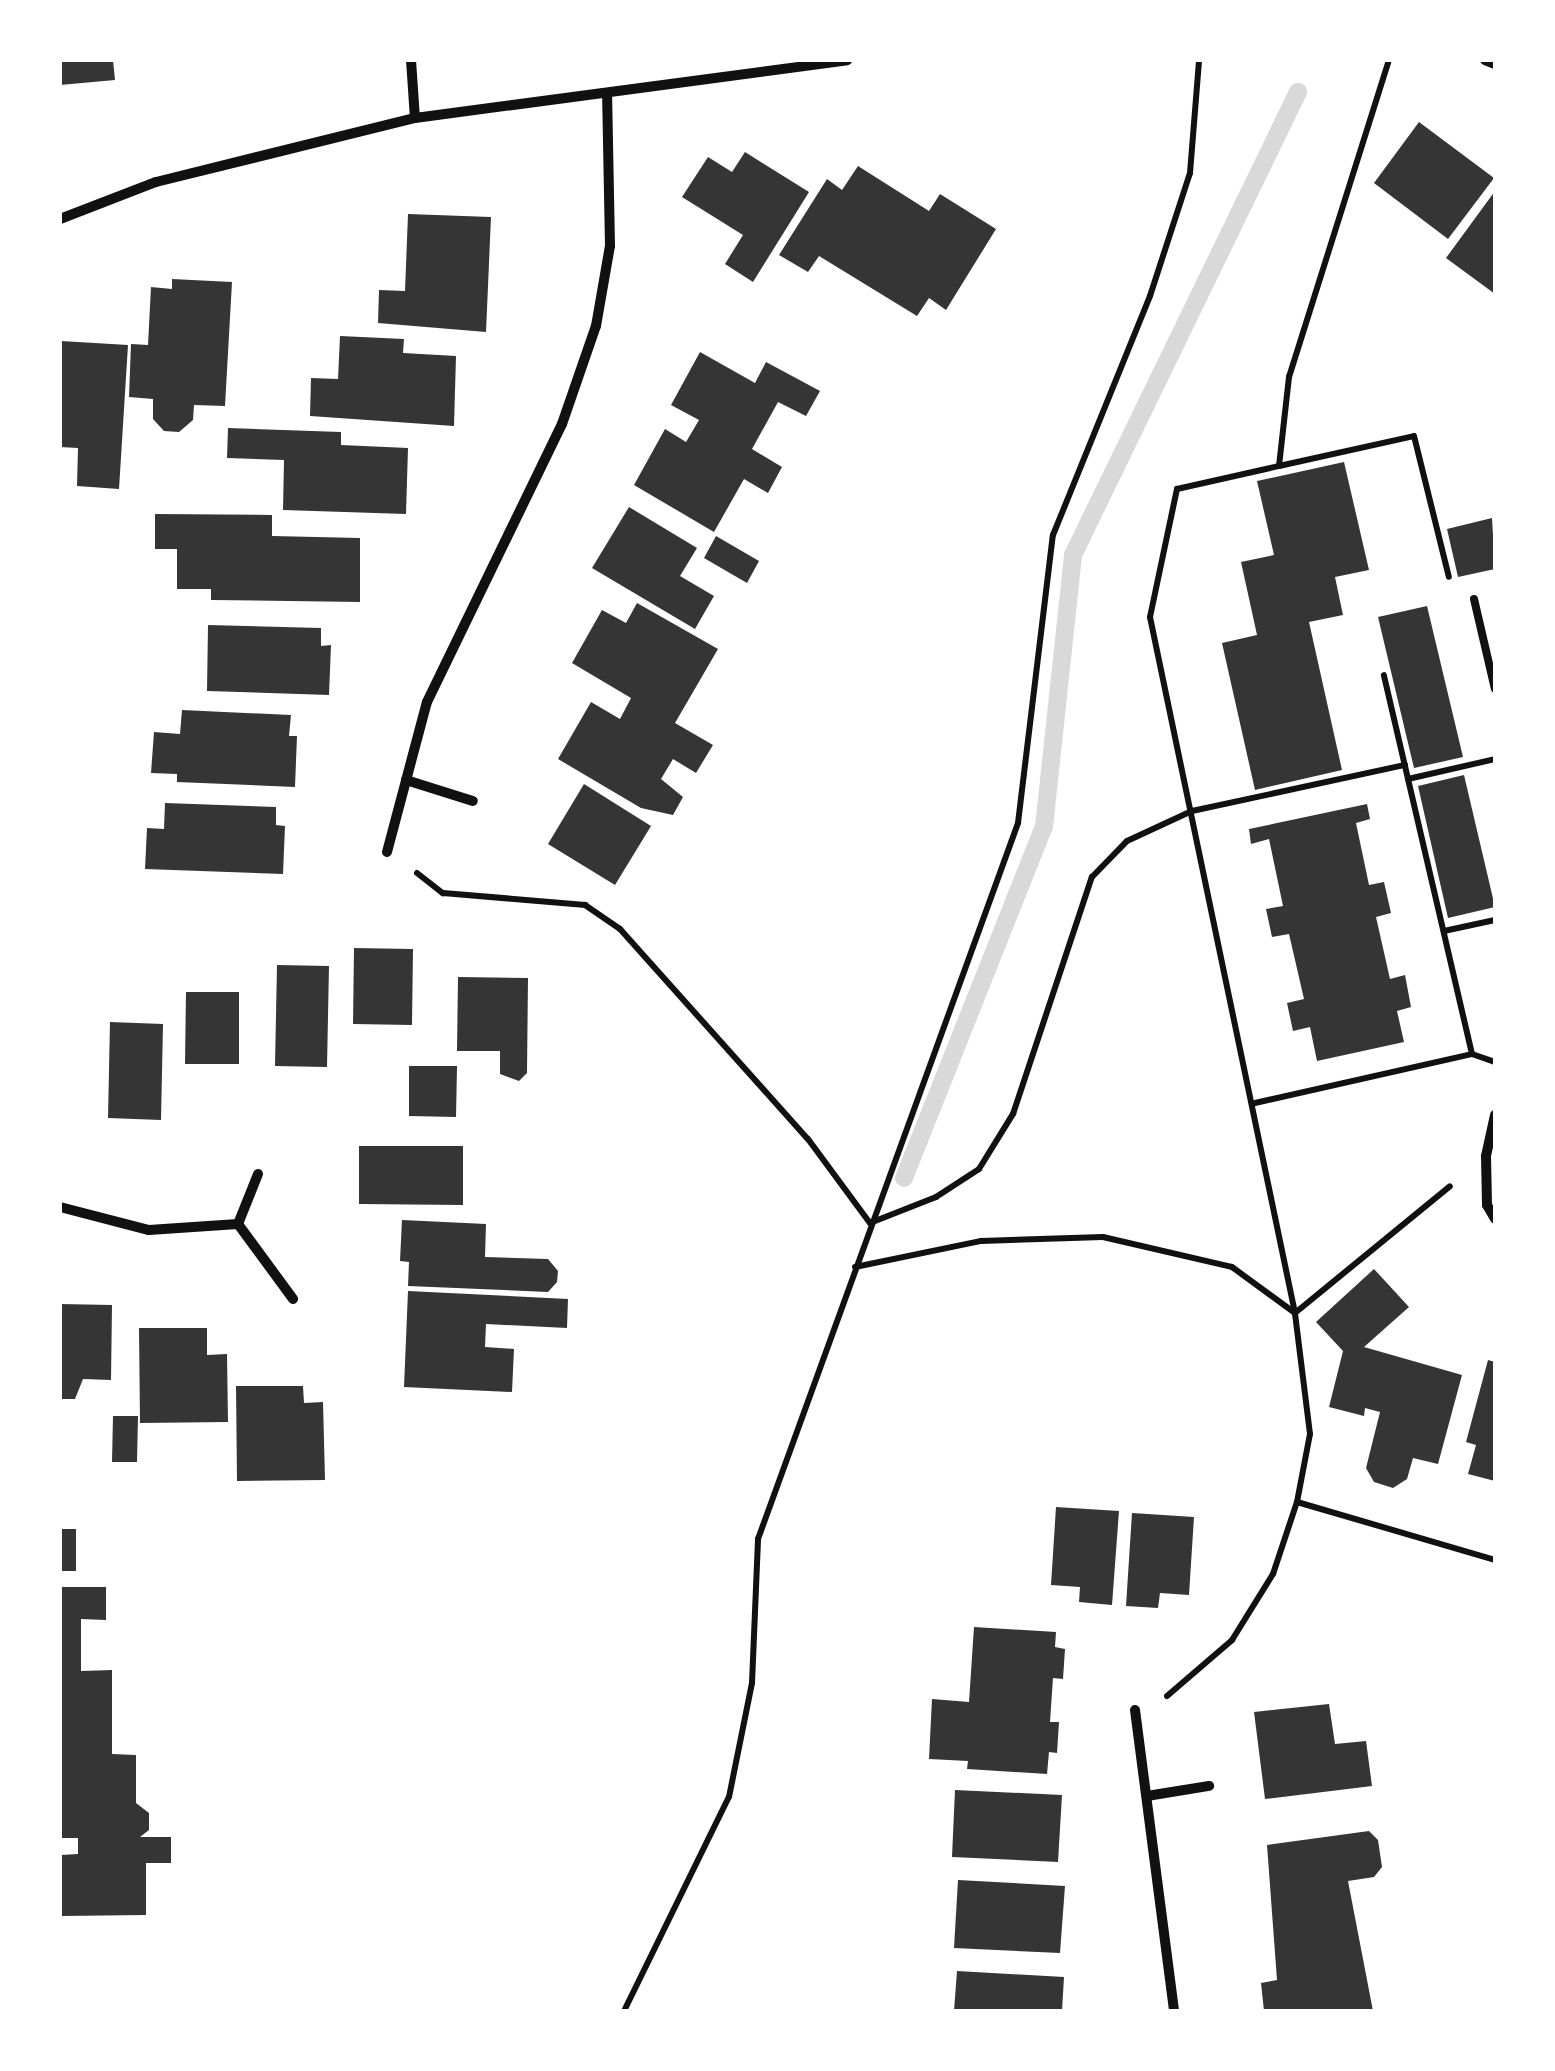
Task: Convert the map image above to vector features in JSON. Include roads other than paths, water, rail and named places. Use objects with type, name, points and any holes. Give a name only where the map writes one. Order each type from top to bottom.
[{"type":"street","points":[[412,60],[415,118]]},
{"type":"street","points":[[60,219],[156,182],[415,118],[847,60]]},
{"type":"street","points":[[1486,60],[1495,64]]},
{"type":"street","points":[[387,852],[427,702],[562,424],[596,326],[610,246],[607,95]]},
{"type":"street","points":[[406,780],[473,801]]},
{"type":"street","points":[[1495,1115],[1486,1156],[1487,1204],[1495,1219]]},
{"type":"street","points":[[238,1224],[258,1174]]},
{"type":"street","points":[[60,1207],[148,1230],[238,1224]]},
{"type":"street","points":[[238,1224],[293,1299]]},
{"type":"street","points":[[1134,1710],[1174,2011]]},
{"type":"street","points":[[1146,1796],[1209,1786]]},
{"type":"lane","points":[[1474,600],[1495,689]]},
{"type":"waterway","points":[[904,1178],[1044,827],[1073,555],[1298,92]]}]
